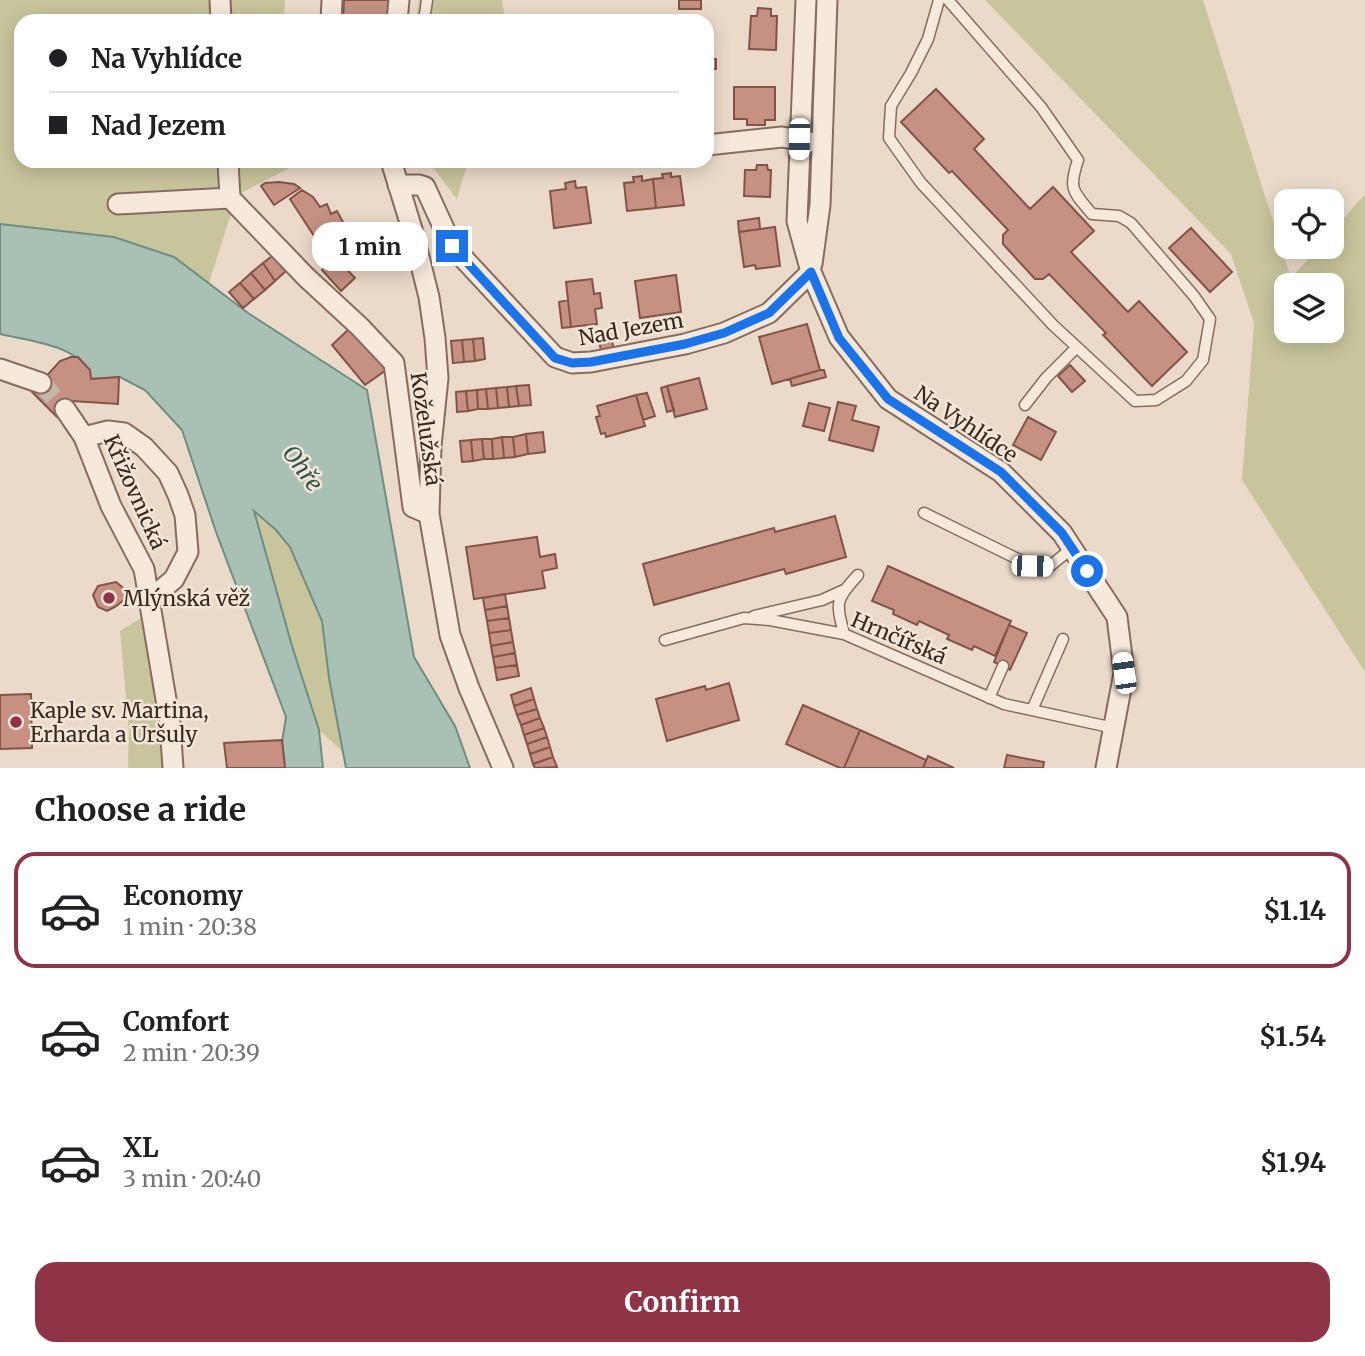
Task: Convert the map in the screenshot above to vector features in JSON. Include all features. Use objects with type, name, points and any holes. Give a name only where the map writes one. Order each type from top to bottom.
[{"type":"street","name":"Na Vyhlídce","points":[[806,0],[797,221],[811,272],[839,338],[888,399],[1001,472],[1062,533],[1117,617],[1124,673],[1106,768]]},
{"type":"street","points":[[811,272],[820,205],[827,0]]},
{"type":"street","points":[[714,144],[782,137],[822,144]]},
{"type":"street","points":[[118,204],[230,198],[228,168]]},
{"type":"street","name":"Koželužská","points":[[393,168],[429,298],[435,338],[438,378],[431,446],[429,514],[450,635],[503,768]]},
{"type":"street","name":"Nad Jezem","points":[[398,185],[425,187],[452,246],[555,358],[572,363],[591,362],[685,344],[724,333],[769,313],[811,272]]},
{"type":"street","name":"Koželužská","points":[[230,198],[394,363],[413,507],[429,514]]},
{"type":"street","points":[[0,369],[41,383]]},
{"type":"street","points":[[65,409],[84,437]]},
{"type":"street","name":"Křižovnická","points":[[148,601],[174,579],[188,552],[185,515],[178,495],[168,473],[144,447],[124,433],[107,430],[84,437],[111,506],[144,569],[148,601],[170,723],[173,768]]},
{"type":"lane","points":[[939,0],[928,38],[891,106],[889,138],[921,183],[1053,325],[1135,401],[1156,400],[1186,381],[1203,360],[1210,319],[1132,223],[1119,216],[1092,214],[1074,192],[1072,179],[1078,160],[1041,107],[948,0]]},
{"type":"lane","points":[[1024,405],[1077,347]]},
{"type":"lane","points":[[924,513],[1032,566],[1049,567],[1072,548]]},
{"type":"lane","points":[[844,634],[837,608],[844,590],[858,575]]},
{"type":"lane","points":[[744,618],[822,600],[844,590]]},
{"type":"lane","name":"Hrnčířská","points":[[665,640],[744,618],[770,620],[844,634],[1004,704],[1114,728]]},
{"type":"lane","points":[[1032,710],[1063,639]]},
{"type":"lane","points":[[989,698],[1003,666]]},
{"type":"shaded area","points":[[0,0],[285,0],[284,14],[14,14],[14,168],[288,168],[237,195],[209,283],[174,257],[114,237],[0,224]]},
{"type":"shaded area","points":[[419,0],[502,0],[504,14],[417,14]]},
{"type":"shaded area","points":[[985,0],[1203,0],[1274,224],[1274,259],[1285,259],[1289,273],[1274,273],[1274,343],[1344,343],[1344,273],[1296,273],[1308,259],[1344,259],[1344,218],[1365,194],[1365,672],[1242,480],[1254,323],[1231,254]]},
{"type":"shaded area","points":[[433,168],[466,168],[457,199]]},
{"type":"shaded area","points":[[253,509],[290,547],[322,621],[329,678],[343,752],[319,730]]},
{"type":"shaded area","points":[[141,618],[166,750],[165,768],[128,768],[129,731],[120,631]]},
{"type":"water","name":"Ohře","points":[[0,224],[114,237],[174,257],[248,313],[367,390],[414,657],[455,726],[470,768],[346,768],[329,678],[322,621],[290,547],[276,530],[254,511],[319,730],[323,768],[285,768],[282,742],[286,717],[216,532],[182,430],[145,390],[120,377],[91,379],[78,359],[67,352],[40,342],[0,334]]},
{"type":"building","points":[[344,0],[388,0],[388,14],[343,14]]},
{"type":"building","points":[[679,0],[701,0],[701,9],[679,9]]},
{"type":"building","points":[[758,8],[771,9],[771,16],[777,16],[776,50],[749,49],[751,16],[757,16]]},
{"type":"building","points":[[734,87],[775,87],[775,120],[765,120],[765,125],[747,125],[747,119],[734,119]]},
{"type":"building","points":[[936,89],[984,139],[974,149],[1030,209],[1053,187],[1094,231],[1071,252],[1128,312],[1139,301],[1187,352],[1152,386],[1049,274],[1043,279],[1035,279],[1003,244],[1003,235],[1008,230],[901,122]]},
{"type":"building","points":[[757,165],[767,165],[768,170],[771,170],[770,197],[744,196],[745,170],[756,170]]},
{"type":"building","points":[[671,173],[671,177],[680,176],[684,205],[656,208],[653,179],[663,178],[662,174]]},
{"type":"building","points":[[642,176],[642,181],[653,179],[656,208],[627,211],[624,183],[634,182],[633,177]]},
{"type":"building","points":[[575,181],[576,188],[586,187],[591,223],[554,228],[550,191],[566,189],[565,183]]},
{"type":"building","points":[[279,182],[294,184],[300,188],[274,205],[261,186]]},
{"type":"building","points":[[302,190],[313,197],[320,207],[327,204],[331,214],[337,211],[355,244],[327,256],[290,199]]},
{"type":"building","points":[[759,218],[760,229],[739,232],[738,221]]},
{"type":"building","points":[[775,227],[780,266],[756,269],[755,265],[744,267],[739,232]]},
{"type":"building","points":[[1191,228],[1232,272],[1210,292],[1169,248]]},
{"type":"building","points":[[355,244],[355,251],[346,255],[343,249]]},
{"type":"building","points":[[336,253],[338,258],[324,265],[322,261],[328,258],[327,256]]},
{"type":"building","points":[[272,256],[286,271],[275,281],[263,263]]},
{"type":"building","points":[[337,259],[355,278],[341,291],[322,270]]},
{"type":"building","points":[[263,263],[275,281],[265,290],[251,273]]},
{"type":"building","points":[[251,273],[265,290],[254,299],[240,283]]},
{"type":"building","points":[[676,275],[681,312],[640,318],[635,281]]},
{"type":"building","points":[[592,279],[594,294],[600,293],[602,308],[595,309],[597,324],[571,327],[566,282]]},
{"type":"building","points":[[240,283],[254,299],[243,308],[229,292]]},
{"type":"building","points":[[568,300],[571,327],[562,328],[559,302]]},
{"type":"building","points":[[807,324],[820,370],[772,384],[759,337]]},
{"type":"building","points":[[351,327],[389,368],[365,385],[332,345]]},
{"type":"building","points":[[610,331],[614,351],[601,352],[598,332]]},
{"type":"building","points":[[483,338],[485,359],[475,361],[473,339]]},
{"type":"building","points":[[473,339],[475,361],[464,362],[462,340]]},
{"type":"building","points":[[462,340],[464,362],[453,363],[451,341]]},
{"type":"building","points":[[78,357],[90,370],[91,379],[119,377],[118,404],[72,401],[57,417],[32,392],[60,361]]},
{"type":"building","points":[[1070,365],[1085,381],[1072,392],[1058,376]]},
{"type":"building","points":[[824,370],[826,377],[792,386],[790,379]]},
{"type":"building","points":[[699,378],[707,409],[675,417],[667,386]]},
{"type":"building","points":[[529,385],[531,405],[519,406],[516,386]]},
{"type":"building","points":[[516,386],[519,406],[509,407],[507,387]]},
{"type":"building","points":[[667,386],[674,410],[667,412],[661,388]]},
{"type":"building","points":[[507,387],[509,407],[498,408],[496,388]]},
{"type":"building","points":[[496,388],[498,408],[488,409],[486,389]]},
{"type":"building","points":[[486,389],[488,409],[478,409],[477,390]]},
{"type":"building","points":[[477,390],[478,409],[468,411],[466,391]]},
{"type":"building","points":[[466,391],[468,411],[457,412],[456,392]]},
{"type":"building","points":[[647,393],[655,416],[643,420],[636,395]]},
{"type":"building","points":[[636,395],[645,426],[606,437],[605,433],[601,434],[596,417],[600,416],[597,406]]},
{"type":"building","points":[[838,402],[856,406],[852,420],[879,427],[873,451],[829,440]]},
{"type":"building","points":[[809,403],[830,408],[824,431],[803,426]]},
{"type":"building","points":[[1028,417],[1056,432],[1041,460],[1013,445]]},
{"type":"building","points":[[543,432],[545,452],[528,454],[526,434]]},
{"type":"building","points":[[526,434],[528,454],[515,457],[513,437]]},
{"type":"building","points":[[502,437],[513,437],[515,457],[504,458]]},
{"type":"building","points":[[502,437],[504,458],[493,459],[492,439]]},
{"type":"building","points":[[482,439],[484,459],[473,461],[471,440]]},
{"type":"building","points":[[482,439],[492,439],[493,459],[484,459]]},
{"type":"building","points":[[471,440],[473,461],[462,462],[460,441]]},
{"type":"building","points":[[835,516],[846,557],[786,574],[784,569],[654,605],[643,564],[774,528],[775,532]]},
{"type":"building","points":[[537,537],[540,557],[555,554],[557,568],[542,571],[545,588],[474,599],[466,547]]},
{"type":"building","points":[[888,566],[1011,621],[995,656],[974,646],[972,650],[947,639],[949,635],[919,621],[917,625],[893,614],[894,610],[872,601]]},
{"type":"building","name":"Mlýnská věž","points":[[116,582],[125,591],[124,600],[107,611],[98,607],[93,595],[98,586]]},
{"type":"building","points":[[505,594],[507,606],[485,610],[483,598]]},
{"type":"building","points":[[507,606],[509,618],[487,621],[485,610]]},
{"type":"building","points":[[509,618],[511,630],[489,633],[487,621]]},
{"type":"building","points":[[1009,625],[1027,633],[1010,670],[994,662]]},
{"type":"building","points":[[511,630],[513,642],[491,646],[489,633]]},
{"type":"building","points":[[513,642],[515,653],[493,657],[491,646]]},
{"type":"building","points":[[515,653],[517,665],[495,668],[493,657]]},
{"type":"building","points":[[517,665],[519,676],[497,680],[495,668]]},
{"type":"building","points":[[729,683],[739,720],[667,741],[656,699],[705,686],[706,690]]},
{"type":"building","points":[[531,688],[534,699],[514,706],[511,695]]},
{"type":"building","name":"Kaple sv. Martina, Erharda a Uršuly","points":[[31,694],[32,748],[0,749],[0,695]]},
{"type":"building","points":[[534,699],[537,709],[517,715],[514,706]]},
{"type":"building","points":[[803,705],[860,730],[844,768],[786,744]]},
{"type":"building","points":[[537,709],[540,718],[521,725],[517,715]]},
{"type":"building","points":[[540,718],[544,728],[524,735],[521,725]]},
{"type":"building","points":[[544,728],[547,737],[527,744],[524,735]]},
{"type":"building","points":[[860,730],[926,760],[923,768],[844,768]]},
{"type":"building","points":[[547,737],[550,747],[530,754],[527,744]]},
{"type":"building","points":[[282,740],[285,768],[227,768],[224,743]]},
{"type":"building","points":[[550,747],[553,757],[533,764],[530,754]]},
{"type":"building","points":[[1007,755],[1044,762],[1043,768],[1004,768]]},
{"type":"building","points":[[928,756],[954,768],[923,768]]},
{"type":"building","points":[[553,757],[557,767],[535,768],[533,764]]},
{"type":"tunnel","points":[[41,383],[65,409]]},
{"type":"place","name":"Mlýnská věž","points":[[109,598]]},
{"type":"place","name":"Kaple sv. Martina, Erharda a Uršuly","points":[[16,722]]},
{"type":"route","points":[[452,246],[555,358],[572,363],[591,362],[685,344],[724,333],[769,313],[811,272],[839,338],[888,399],[1001,472],[1062,533],[1087,571]]}]
